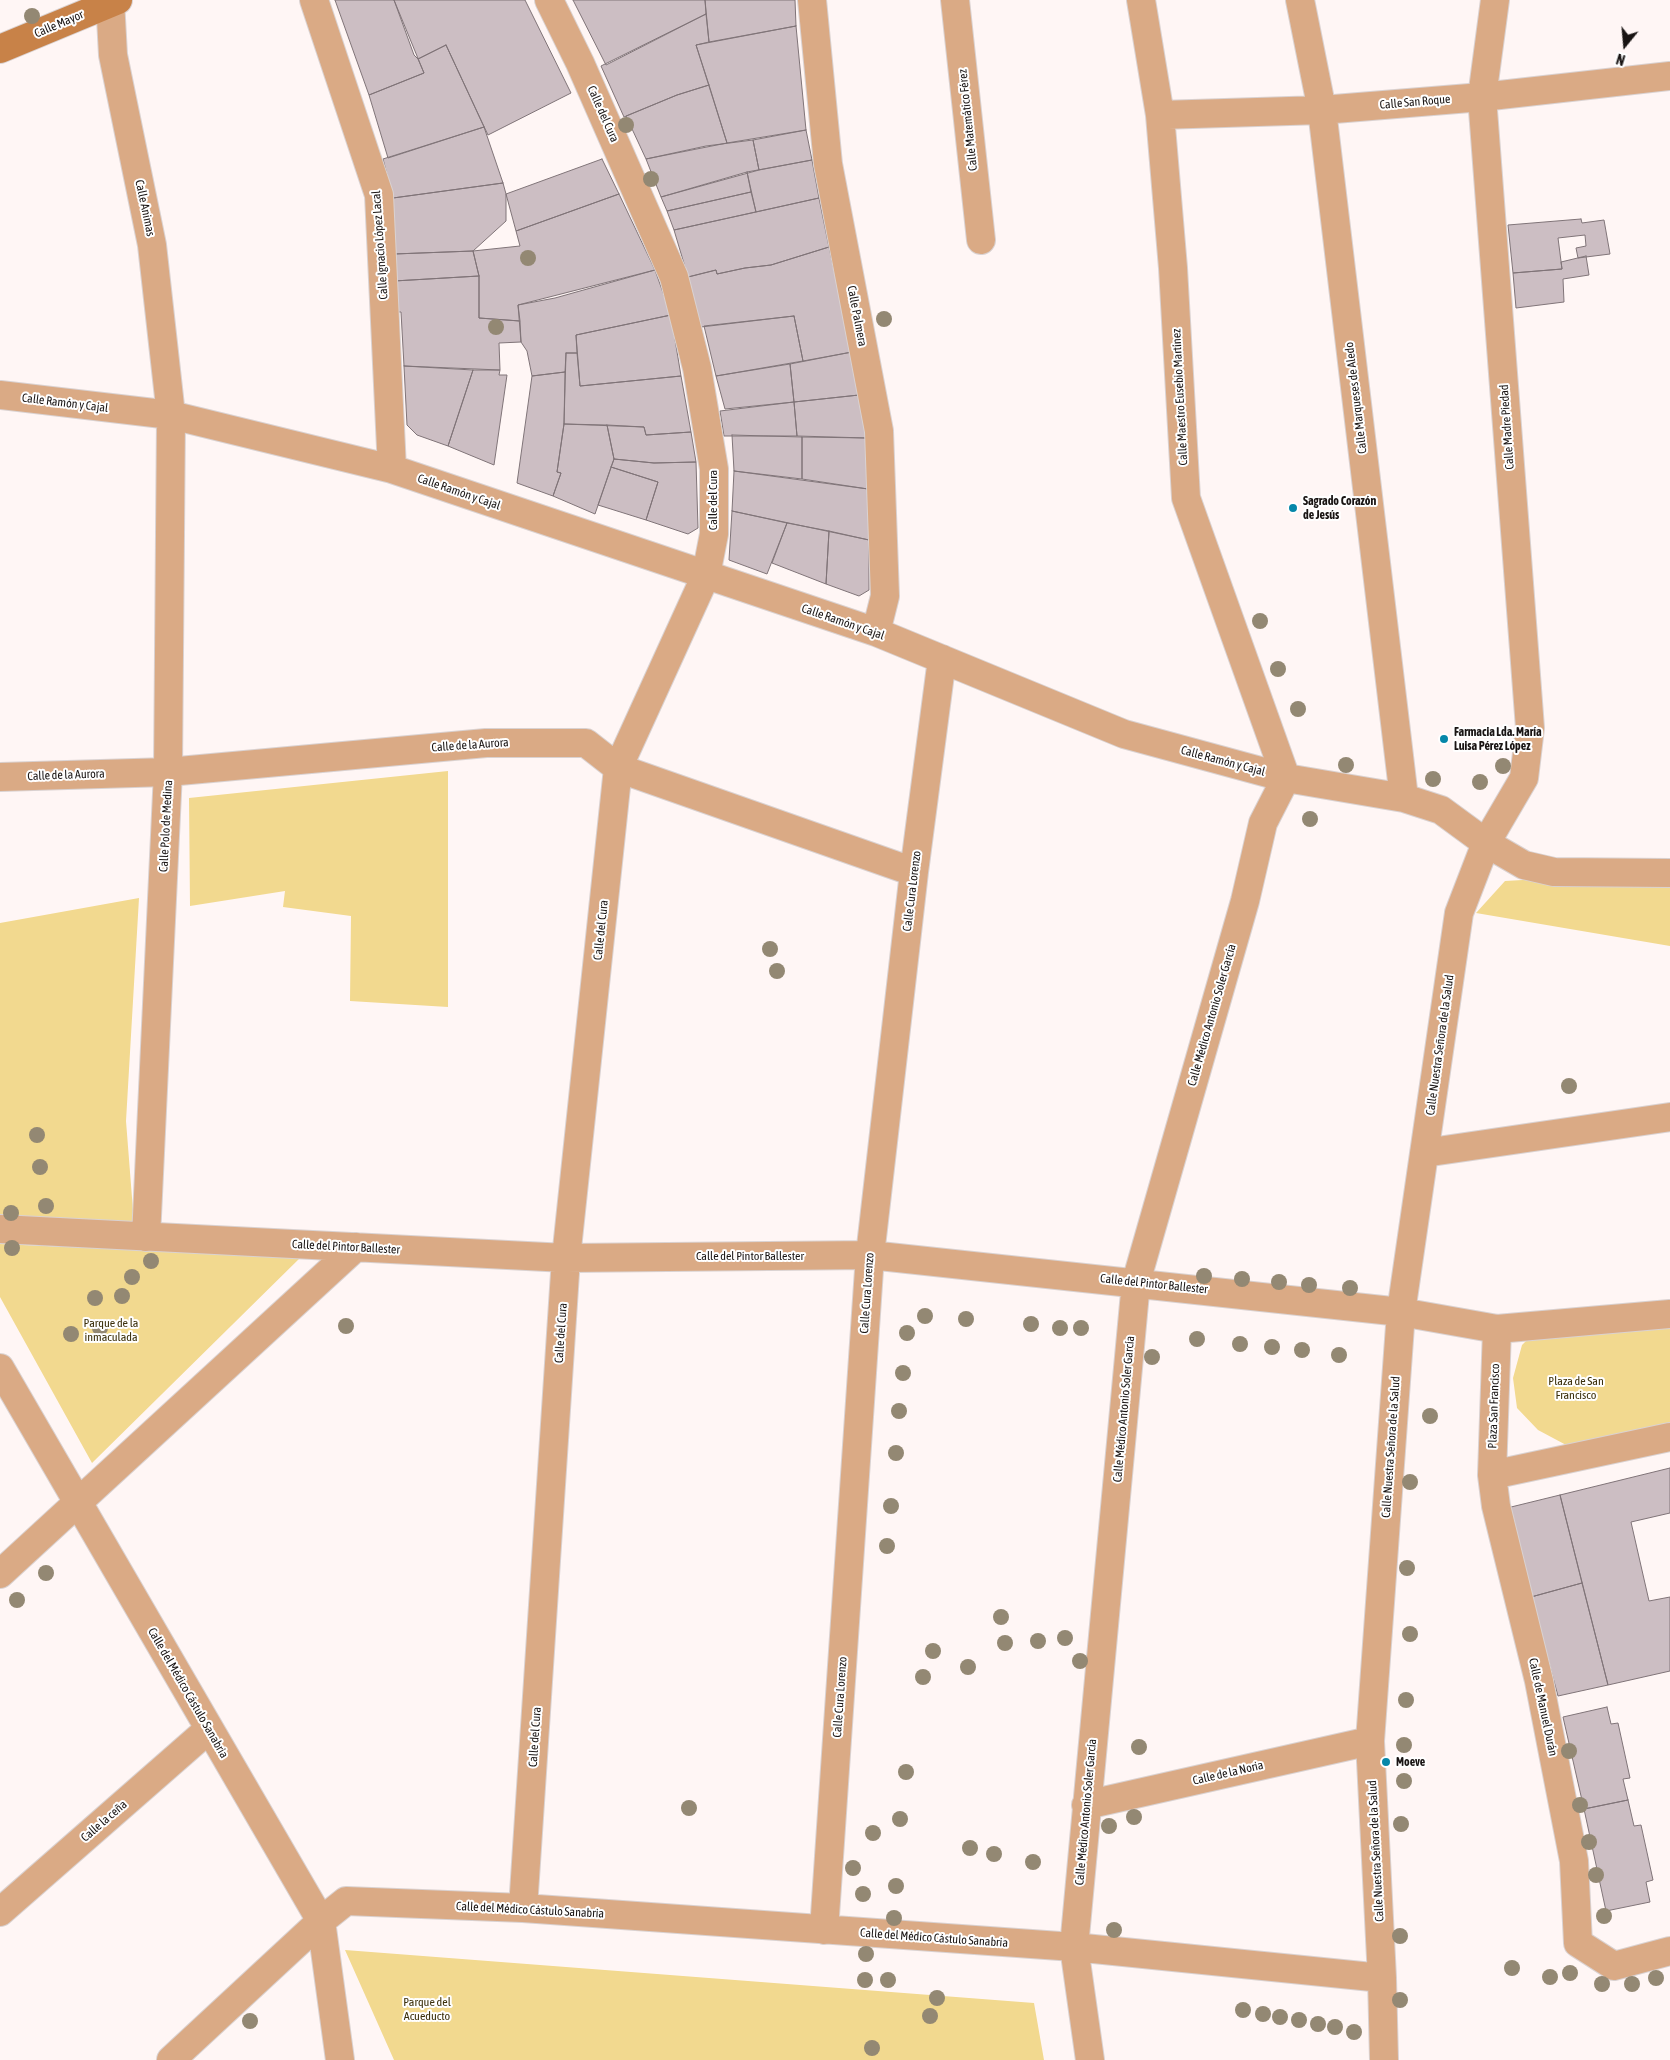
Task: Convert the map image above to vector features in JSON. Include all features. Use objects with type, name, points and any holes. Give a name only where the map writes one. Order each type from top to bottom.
[{"type":"main road","name":"Calle Mayor","points":[[0,49],[113,1]]},
{"type":"street","name":"Calle Ignacio López Lacal","points":[[314,0],[379,195],[392,469]]},
{"type":"street","name":"Calle del Cura","points":[[523,1908],[566,1258],[618,768],[706,575],[714,534],[714,469],[697,368],[674,277],[580,63],[549,0]]},
{"type":"street","name":"Calle Palmera","points":[[812,0],[828,164],[879,431],[885,596],[876,632]]},
{"type":"street","name":"Calle Matemático Férez","points":[[955,0],[981,240]]},
{"type":"street","name":"Calle Maestro Eusebio Martínez","points":[[1141,0],[1160,115],[1174,268],[1186,498],[1286,778]]},
{"type":"street","name":"Calle Marqueses de Aledo","points":[[1300,0],[1322,110],[1404,798]]},
{"type":"street","name":"Calle Madre Piedad","points":[[1486,843],[1524,778],[1530,728],[1482,97],[1495,0]]},
{"type":"street","name":"Calle Animas","points":[[113,1],[113,55],[152,245],[171,415]]},
{"type":"street","name":"Calle San Roque","points":[[1160,115],[1322,110],[1482,97],[1670,76]]},
{"type":"street","name":"Calle Ramón y Cajal","points":[[0,395],[171,415],[392,469],[876,632],[1124,734],[1286,778],[1404,798],[1441,810],[1486,843],[1524,865],[1554,872],[1670,873]]},
{"type":"street","name":"Calle Polo de Medina","points":[[146,1237],[168,772],[171,415]]},
{"type":"street","name":"Calle Cura Lorenzo","points":[[824,1930],[870,1255],[914,872],[942,659]]},
{"type":"street","name":"Calle de la Aurora","points":[[0,777],[168,772],[486,743],[586,743],[618,768],[914,872]]},
{"type":"street","name":"Calle Médico Antonio Soler García","points":[[1090,2060],[1074,1948],[1136,1282],[1245,901],[1263,823],[1286,778]]},
{"type":"street","name":"Calle Nuestra Señora de la Salud","points":[[1384,2060],[1382,1978],[1370,1741],[1401,1312],[1459,913],[1486,843]]},
{"type":"street","points":[[1424,1152],[1670,1117]]},
{"type":"street","name":"Calle del Pintor Ballester","points":[[0,1229],[566,1258],[870,1255],[1136,1282],[1401,1312],[1497,1329]]},
{"type":"street","points":[[0,1574],[356,1247]]},
{"type":"street","points":[[1497,1329],[1670,1314]]},
{"type":"street","name":"Plaza San Francisco","points":[[1492,1475],[1497,1329]]},
{"type":"street","name":"Calle del Médico Cástulo Sanabria","points":[[0,1368],[321,1921],[346,1901],[523,1908],[1074,1948],[1382,1978]]},
{"type":"street","points":[[1492,1475],[1670,1437]]},
{"type":"street","name":"Calle de Manuel Durán","points":[[1492,1475],[1496,1506],[1539,1682],[1574,1861],[1578,1942],[1614,1966],[1670,1951]]},
{"type":"street","name":"Calle la ceña","points":[[0,1912],[209,1730]]},
{"type":"street","name":"Calle de la Noria","points":[[1086,1804],[1370,1741]]},
{"type":"street","points":[[171,2060],[321,1921]]},
{"type":"street","points":[[321,1921],[340,2060]]},
{"type":"green space","points":[[448,771],[448,1007],[350,1001],[351,916],[283,907],[285,891],[190,906],[189,798]]},
{"type":"green space","points":[[1540,879],[1670,885],[1670,946],[1476,913],[1505,881]]},
{"type":"green space","points":[[139,898],[126,1121],[135,1236],[0,1229],[0,923]]},
{"type":"green space","name":"Parque de la inmaculada","points":[[0,1244],[301,1257],[92,1463],[0,1297]]},
{"type":"green space","name":"Plaza de San Francisco","points":[[1670,1328],[1670,1424],[1568,1446],[1538,1430],[1517,1408],[1513,1378],[1522,1345],[1531,1336]]},
{"type":"green space","name":"Parque del Acueducto","points":[[345,1950],[1034,2003],[1044,2060],[394,2060]]},
{"type":"building","points":[[335,0],[394,0],[424,73],[369,95]]},
{"type":"building","points":[[394,0],[525,0],[571,93],[488,135],[446,45],[418,59],[414,55]]},
{"type":"building","points":[[573,0],[705,0],[706,14],[606,65]]},
{"type":"building","points":[[705,0],[795,0],[796,26],[709,42]]},
{"type":"building","points":[[706,14],[709,42],[696,45],[709,85],[677,95],[624,117],[601,66]]},
{"type":"building","points":[[796,26],[806,130],[727,143],[696,45]]},
{"type":"building","points":[[446,45],[484,127],[388,158],[369,95],[424,73],[418,59]]},
{"type":"building","points":[[709,85],[727,143],[646,159],[626,116],[677,95]]},
{"type":"building","points":[[484,127],[503,183],[393,198],[383,159]]},
{"type":"building","points":[[806,130],[812,160],[759,170],[753,140]]},
{"type":"building","points":[[753,140],[759,170],[661,197],[646,159],[706,146]]},
{"type":"building","points":[[602,159],[619,194],[516,231],[506,194]]},
{"type":"building","points":[[812,160],[819,198],[756,212],[747,172]]},
{"type":"building","points":[[747,172],[751,192],[667,211],[661,197]]},
{"type":"building","points":[[503,183],[506,194],[506,221],[473,251],[394,254],[393,198]]},
{"type":"building","points":[[751,192],[756,212],[674,230],[667,211]]},
{"type":"building","points":[[619,194],[655,270],[555,298],[518,305],[520,321],[479,318],[479,276],[473,251],[520,246],[516,231]]},
{"type":"building","points":[[819,198],[829,247],[771,265],[717,274],[716,270],[688,277],[674,230]]},
{"type":"building","points":[[1581,219],[1582,223],[1604,220],[1610,254],[1578,258],[1576,248],[1586,246],[1585,235],[1558,238],[1562,269],[1513,273],[1508,225]]},
{"type":"building","points":[[829,247],[852,352],[803,361],[794,316],[701,327],[688,277],[716,270],[717,274],[771,265]]},
{"type":"building","points":[[473,251],[479,276],[394,281],[394,254]]},
{"type":"building","points":[[1586,256],[1589,275],[1563,279],[1564,302],[1516,308],[1513,273],[1562,269],[1561,262]]},
{"type":"building","points":[[655,270],[671,315],[576,335],[577,353],[566,353],[565,372],[532,376],[527,351],[521,342],[518,305]]},
{"type":"building","points":[[479,276],[479,318],[520,321],[521,342],[499,343],[500,370],[404,366],[401,312],[397,312],[394,281]]},
{"type":"building","points":[[671,315],[681,376],[580,386],[576,335]]},
{"type":"building","points":[[794,316],[803,361],[716,376],[704,326]]},
{"type":"building","points":[[852,352],[859,395],[794,402],[790,364]]},
{"type":"building","points":[[566,353],[577,353],[580,386],[681,376],[691,432],[646,435],[644,427],[564,424]]},
{"type":"building","points":[[790,364],[794,402],[725,409],[716,376]]},
{"type":"building","points":[[404,366],[473,370],[448,446],[417,435],[407,425]]},
{"type":"building","points":[[473,370],[500,370],[499,375],[507,375],[494,465],[448,446]]},
{"type":"building","points":[[565,372],[564,424],[557,472],[561,473],[553,496],[517,483],[532,376]]},
{"type":"building","points":[[859,395],[867,438],[797,436],[794,402]]},
{"type":"building","points":[[794,402],[797,436],[724,436],[720,411]]},
{"type":"building","points":[[564,424],[607,425],[614,459],[595,514],[553,496],[561,473],[557,472]]},
{"type":"building","points":[[607,425],[644,427],[646,435],[691,432],[696,462],[654,463],[614,459]]},
{"type":"building","points":[[732,435],[802,437],[802,479],[734,471]]},
{"type":"building","points":[[802,437],[867,438],[868,489],[802,479]]},
{"type":"building","points":[[614,459],[654,463],[696,462],[698,528],[688,534],[646,520],[658,482],[611,467]]},
{"type":"building","points":[[611,467],[658,482],[646,520],[598,505]]},
{"type":"building","points":[[734,471],[868,489],[869,540],[732,511]]},
{"type":"building","points":[[732,511],[787,523],[767,574],[729,560]]},
{"type":"building","points":[[787,523],[829,531],[826,584],[772,563]]},
{"type":"building","points":[[829,531],[869,540],[869,590],[859,596],[826,584]]},
{"type":"building","points":[[1670,1468],[1670,1513],[1631,1522],[1649,1601],[1670,1597],[1670,1671],[1608,1685],[1560,1495]]},
{"type":"building","points":[[1560,1495],[1582,1583],[1531,1597],[1507,1508]]},
{"type":"building","points":[[1582,1583],[1608,1685],[1558,1696],[1531,1597]]},
{"type":"building","points":[[1607,1707],[1611,1724],[1618,1723],[1630,1778],[1623,1779],[1628,1800],[1584,1809],[1563,1717]]},
{"type":"building","points":[[1628,1800],[1634,1826],[1641,1825],[1653,1880],[1646,1882],[1650,1902],[1606,1911],[1584,1809]]},
{"type":"place","name":"Sagrado Corazón de Jesús","points":[[1293,508]]},
{"type":"place","name":"Farmacia Lda. María Luisa Pérez López","points":[[1444,739]]},
{"type":"place","name":"Moeve","points":[[1386,1762]]}]
